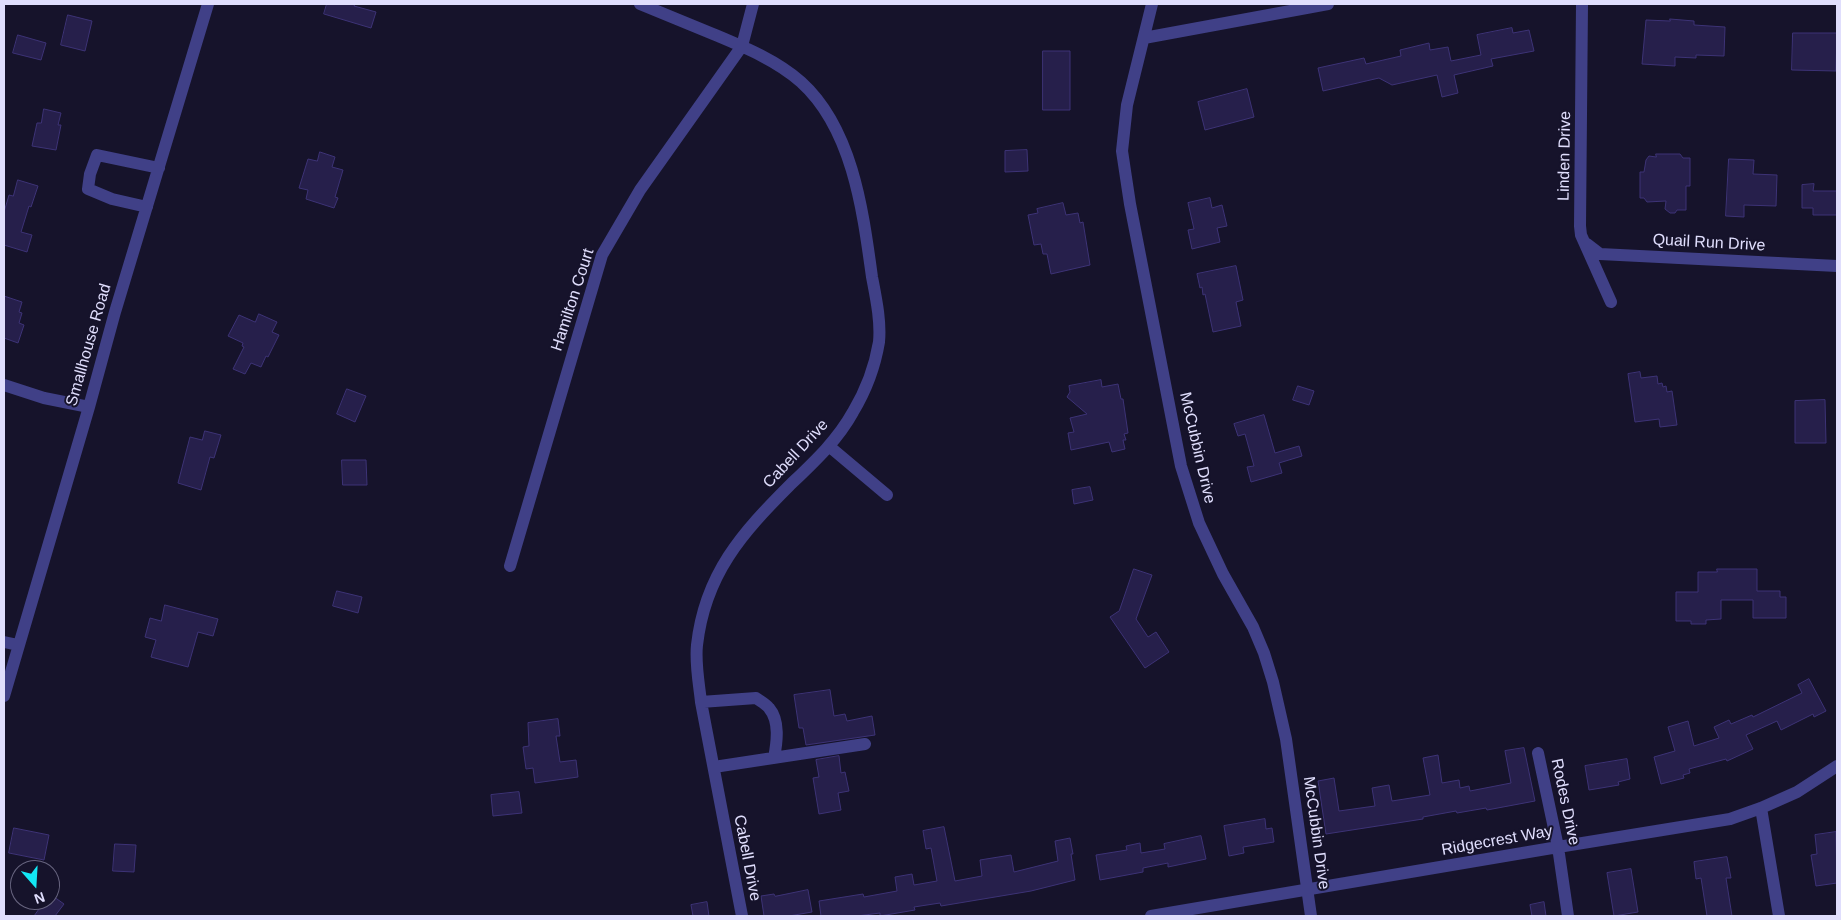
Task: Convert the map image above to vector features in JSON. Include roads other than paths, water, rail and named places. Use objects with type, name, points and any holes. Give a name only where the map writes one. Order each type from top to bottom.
[{"type":"street","name":"Smallhouse Road","points":[[4,696],[115,312],[208,4]]},
{"type":"street","name":"Cabell Drive","points":[[640,4],[742,46],[780,65],[802,83],[821,105],[840,138],[855,183],[876,302],[879,342],[870,376],[853,412],[830,447],[738,540],[720,569],[709,593],[702,619],[697,646],[697,669],[701,702],[742,916]]},
{"type":"street","points":[[742,46],[753,4]]},
{"type":"street","name":"McCubbin Drive","points":[[1152,4],[1127,105],[1123,137],[1124,167],[1130,204],[1189,495],[1211,549],[1253,627],[1273,682],[1286,739],[1311,916]]},
{"type":"street","points":[[1144,38],[1328,4]]},
{"type":"street","name":"Linden Drive","points":[[1582,4],[1580,226],[1584,240],[1611,302]]},
{"type":"street","name":"Hamilton Court","points":[[510,566],[602,254],[640,190],[742,46]]},
{"type":"street","points":[[147,207],[112,199],[88,189],[90,174],[97,155],[159,168]]},
{"type":"street","name":"Quail Run Drive","points":[[1584,240],[1600,254],[1837,266]]},
{"type":"street","points":[[4,384],[44,398],[89,407]]},
{"type":"street","points":[[830,447],[887,495]]},
{"type":"street","points":[[4,642],[18,645]]},
{"type":"street","points":[[701,702],[756,698],[769,708],[775,719],[777,739],[774,758]]},
{"type":"street","points":[[714,767],[865,744]]},
{"type":"street","name":"Rodes Drive","points":[[1538,753],[1558,847],[1568,916]]},
{"type":"street","name":"Ridgecrest Way","points":[[1151,916],[1730,820],[1797,792],[1837,766]]},
{"type":"street","points":[[1761,808],[1779,916]]}]
